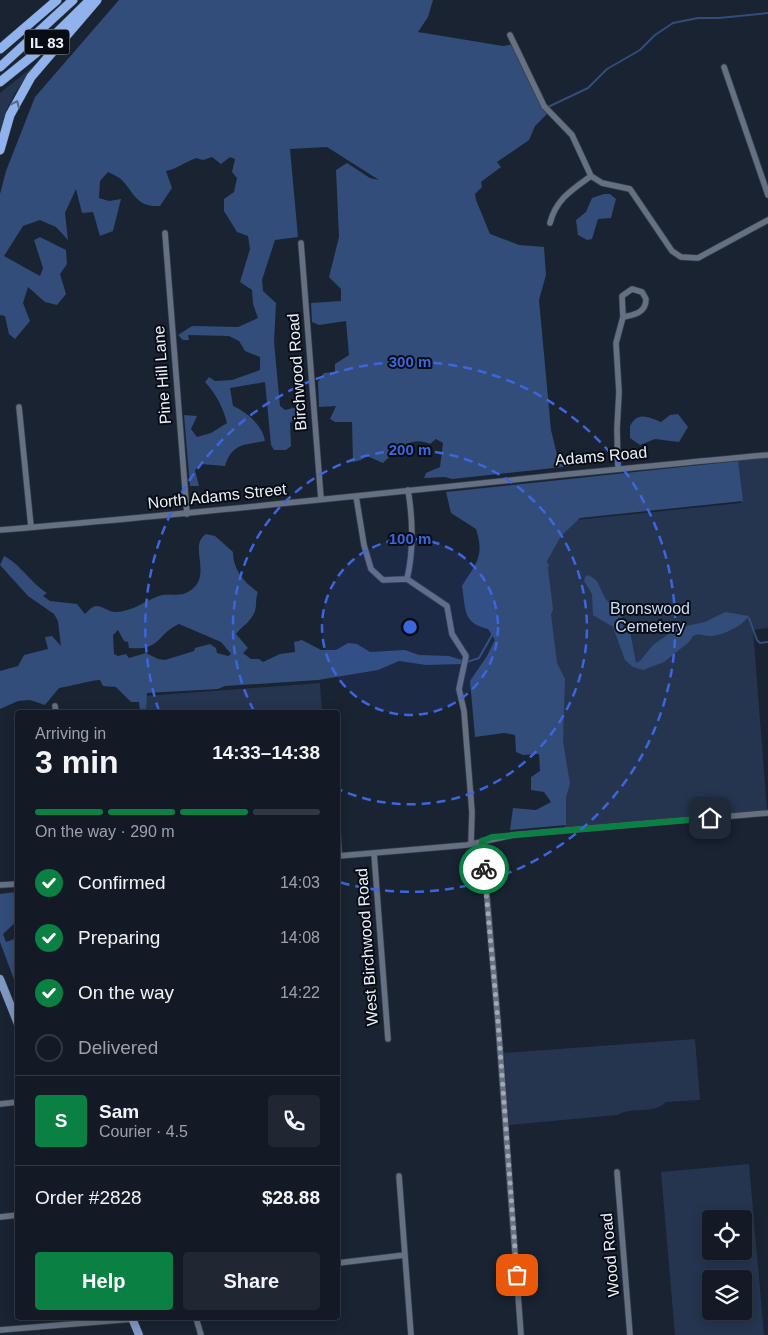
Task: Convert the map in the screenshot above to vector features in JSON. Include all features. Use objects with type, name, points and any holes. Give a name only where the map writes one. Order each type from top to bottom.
[{"type":"highway","points":[[0,49],[57,0]]},
{"type":"highway","name":"IL 83","points":[[0,67],[73,0]]},
{"type":"highway","name":"IL 83","points":[[0,82],[36,53],[90,0]]},
{"type":"highway","points":[[0,150],[10,115],[31,77],[97,0]]},
{"type":"main road","points":[[0,979],[15,1016]]},
{"type":"main road","points":[[134,1320],[139,1335]]},
{"type":"street","points":[[510,35],[545,108],[572,135],[591,176],[602,182],[630,189],[672,251],[681,257],[698,258],[768,220]]},
{"type":"street","points":[[724,67],[768,195]]},
{"type":"street","points":[[550,223],[553,211],[564,196],[591,176]]},
{"type":"street","name":"Pine Hill Lane","points":[[165,233],[187,514]]},
{"type":"street","name":"Birchwood Road","points":[[301,242],[321,499]]},
{"type":"street","points":[[618,468],[617,429],[620,392],[616,343],[623,317],[622,296],[632,289],[642,292],[646,299],[643,309],[638,314],[623,317]]},
{"type":"street","points":[[19,407],[31,527]]},
{"type":"street","name":"Adams Road","points":[[437,486],[768,454]]},
{"type":"street","name":"North Adams Street","points":[[0,530],[187,514],[437,486]]},
{"type":"street","points":[[408,490],[412,520],[412,558],[408,579]]},
{"type":"street","points":[[356,496],[364,545],[371,569],[383,580],[408,579],[448,606],[452,634],[466,656],[459,689],[464,711],[472,812],[471,844]]},
{"type":"street","points":[[340,856],[471,844],[513,835],[768,814]]},
{"type":"street","points":[[482,841],[498,1022],[521,1335]]},
{"type":"street","name":"West Birchwood Road","points":[[374,853],[388,1039]]},
{"type":"street","points":[[0,885],[15,884]]},
{"type":"street","points":[[0,1104],[15,1102]]},
{"type":"street","name":"Wood Road","points":[[617,1172],[630,1335]]},
{"type":"street","points":[[399,1176],[411,1335]]},
{"type":"street","points":[[0,1217],[15,1215]]},
{"type":"street","points":[[340,1263],[405,1255]]},
{"type":"street","points":[[0,1330],[111,1320]]},
{"type":"street","points":[[197,1320],[201,1335]]},
{"type":"green space","points":[[36,64],[15,93],[7,109],[0,133],[0,93]]},
{"type":"green space","name":"Bronswood Cemetery","points":[[768,457],[768,628],[753,630],[767,810],[565,828],[537,524],[741,503],[737,460]]},
{"type":"green space","points":[[320,683],[322,710],[145,710],[144,696]]},
{"type":"green space","points":[[695,1039],[700,1100],[666,1102],[655,1108],[623,1112],[617,1115],[509,1125],[504,1053]]},
{"type":"green space","points":[[749,1164],[764,1335],[675,1335],[661,1172]]},
{"type":"shaded area","points":[[119,0],[433,0],[428,17],[418,32],[503,46],[514,44],[548,113],[535,126],[529,140],[497,162],[501,167],[481,182],[482,187],[475,194],[476,200],[490,234],[519,245],[544,247],[546,275],[539,300],[551,430],[558,459],[598,454],[601,458],[599,463],[452,479],[445,477],[424,478],[426,473],[440,467],[443,443],[436,439],[430,444],[416,441],[410,443],[398,449],[383,463],[367,456],[353,462],[352,422],[335,422],[330,419],[336,406],[319,407],[318,382],[324,373],[335,372],[335,364],[349,355],[346,321],[319,325],[312,322],[311,303],[341,301],[341,289],[329,277],[339,237],[336,170],[347,163],[370,178],[379,180],[327,147],[290,149],[298,237],[275,240],[262,280],[263,291],[276,303],[274,342],[280,406],[285,410],[301,406],[301,414],[290,423],[291,446],[286,450],[274,450],[271,445],[265,382],[230,388],[233,406],[254,420],[264,435],[265,441],[240,446],[235,449],[225,466],[201,464],[195,470],[199,486],[190,486],[184,415],[197,416],[191,429],[197,437],[211,433],[227,423],[219,401],[205,382],[209,377],[215,381],[232,380],[260,370],[260,357],[245,351],[239,341],[229,336],[188,335],[189,340],[183,340],[178,335],[192,326],[238,327],[258,318],[253,304],[252,290],[240,282],[250,249],[248,236],[237,232],[224,211],[224,199],[234,192],[237,178],[232,172],[235,159],[230,157],[221,164],[212,157],[203,160],[196,158],[166,171],[172,188],[160,206],[152,206],[141,202],[122,180],[108,172],[100,181],[99,198],[109,201],[121,199],[113,231],[100,236],[93,212],[82,213],[76,189],[65,213],[68,240],[56,227],[40,220],[23,226],[4,256],[40,276],[43,268],[34,240],[40,237],[66,250],[67,264],[60,274],[66,294],[57,305],[45,302],[28,287],[23,303],[30,321],[15,339],[9,334],[5,316],[0,315],[0,194],[6,171],[35,97]]},
{"type":"shaded area","points":[[610,194],[616,199],[611,218],[598,219],[592,239],[587,240],[578,235],[576,220],[586,212],[592,198]]},
{"type":"shaded area","points":[[678,414],[688,427],[679,442],[655,439],[640,445],[630,438],[630,426],[636,418],[644,416],[661,422],[670,415]]},
{"type":"shaded area","points":[[738,461],[743,501],[580,518],[561,536],[547,561],[557,663],[565,679],[563,741],[570,784],[566,797],[566,825],[510,830],[513,808],[536,810],[551,802],[544,792],[531,790],[531,777],[540,771],[539,754],[523,755],[516,752],[515,735],[504,733],[475,737],[470,681],[495,640],[488,629],[469,619],[465,608],[462,586],[478,559],[479,539],[476,529],[451,513],[446,492]]},
{"type":"shaded area","points":[[206,534],[215,536],[233,552],[233,558],[240,575],[258,592],[256,609],[253,615],[236,634],[248,648],[243,653],[251,659],[259,659],[263,662],[280,654],[295,652],[294,642],[302,640],[321,650],[336,650],[348,643],[357,644],[370,652],[405,650],[419,655],[449,656],[462,660],[461,664],[426,665],[399,661],[378,670],[318,680],[147,693],[146,710],[140,710],[139,702],[131,702],[116,687],[103,686],[100,680],[59,688],[45,705],[30,700],[18,701],[0,709],[0,671],[18,666],[24,655],[48,649],[45,637],[52,636],[61,646],[58,621],[54,614],[28,596],[0,565],[4,556],[15,563],[47,593],[43,596],[50,601],[77,604],[85,614],[97,606],[112,612],[121,611],[133,608],[162,595],[178,595],[188,592],[196,586],[200,578],[199,546],[201,539]],"holes":[[[179,624],[221,642],[231,654],[228,656],[217,653],[216,648],[210,644],[165,660],[146,653],[129,658],[126,654],[118,656],[114,654],[113,635],[118,630],[124,641],[128,642],[129,648],[148,647]]]},
{"type":"shaded area","points":[[589,575],[597,581],[605,598],[629,626],[636,663],[640,661],[653,645],[677,628],[705,622],[725,612],[749,616],[746,620],[725,633],[713,636],[699,634],[693,636],[689,642],[664,662],[643,670],[633,667],[625,660],[613,627],[593,615],[592,594],[584,581],[585,577]]},
{"type":"shaded area","points":[[15,892],[15,923],[3,934],[6,942],[15,939],[15,982],[0,942],[0,894]]},
{"type":"waterway","points":[[548,107],[588,88],[607,69],[640,50],[655,35],[673,23],[698,18],[768,13]]},
{"type":"waterway","points":[[287,48],[331,61]]},
{"type":"waterway","points":[[530,116],[544,109]]},
{"type":"waterway","points":[[467,662],[479,658],[492,635],[498,617],[518,602],[524,587],[534,576],[543,573],[548,565]]},
{"type":"waterway","points":[[749,618],[757,640],[760,643],[768,642]]},
{"type":"way so far","points":[[484,869],[498,1022],[517,1275]]},
{"type":"route","points":[[484,869],[482,841],[492,837],[710,818]]}]
